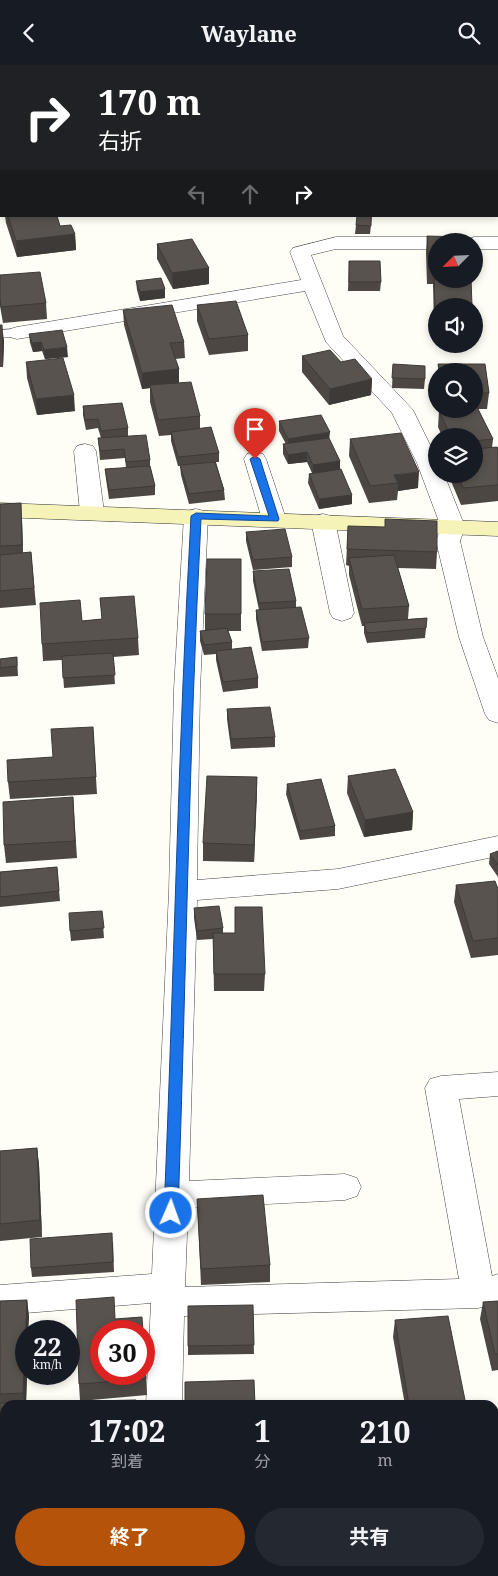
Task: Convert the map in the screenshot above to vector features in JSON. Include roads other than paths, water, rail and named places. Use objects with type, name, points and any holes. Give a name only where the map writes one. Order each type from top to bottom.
[{"type":"street","points":[[428,243],[336,243],[300,251],[333,338],[402,410],[428,463],[453,527],[448,541],[468,628],[498,714]]},
{"type":"street","points":[[483,243],[498,243]]},
{"type":"street","points":[[8,333],[311,284]]},
{"type":"street","points":[[85,451],[92,512]]},
{"type":"street","points":[[255,459],[274,519]]},
{"type":"street","points":[[0,509],[498,529]]},
{"type":"street","points":[[164,1400],[183,891],[187,689],[196,516]]},
{"type":"street","points":[[323,521],[342,613]]},
{"type":"street","points":[[183,891],[338,879],[498,846]]},
{"type":"street","points":[[0,1300],[168,1294],[488,1291],[441,1088],[498,1083]]},
{"type":"street","points":[[172,1195],[345,1187]]}]
